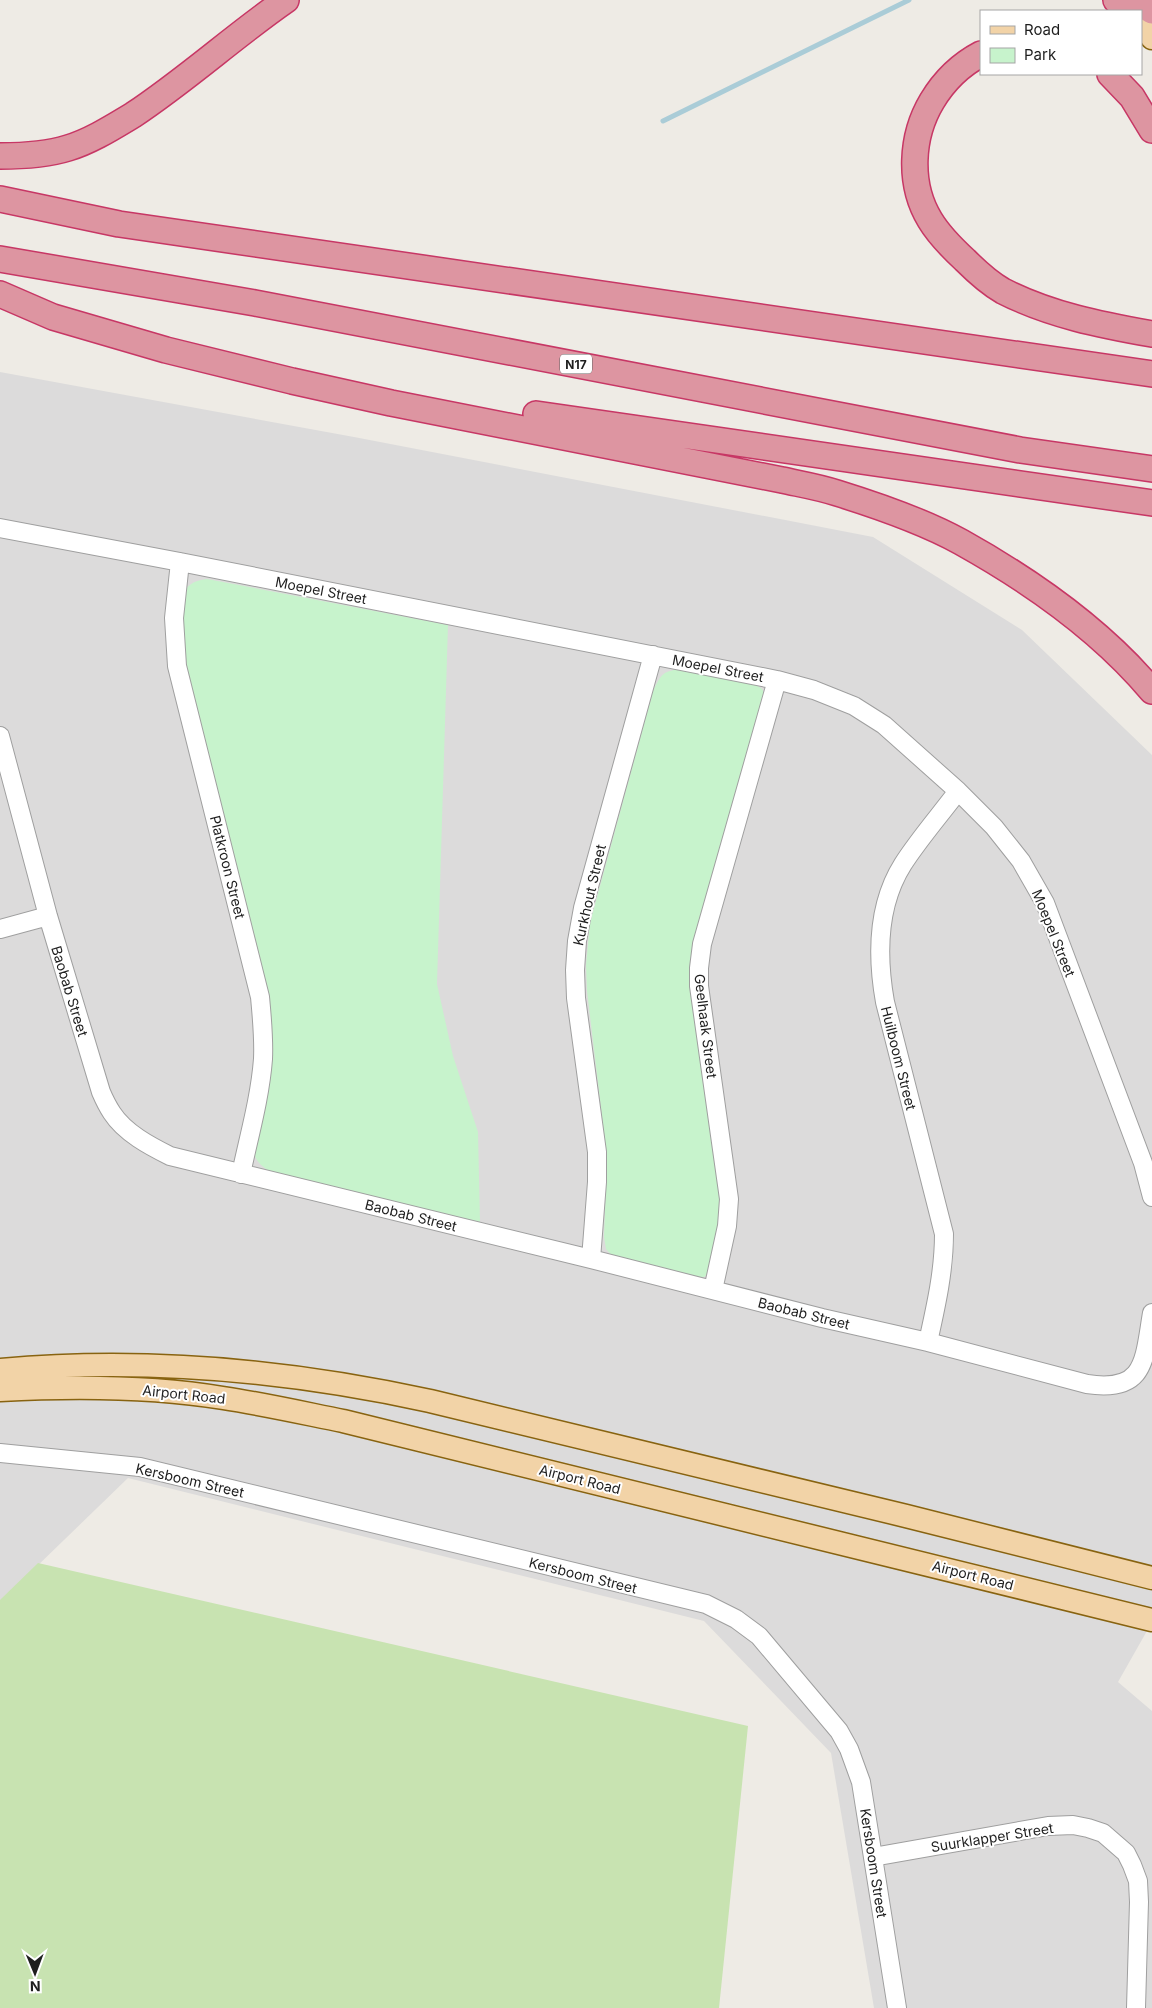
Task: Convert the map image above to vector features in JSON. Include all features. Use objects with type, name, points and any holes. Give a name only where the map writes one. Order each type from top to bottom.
[{"type":"highway","points":[[0,156],[26,156],[69,148],[120,123],[158,98],[255,21],[286,0]]},
{"type":"highway","points":[[1116,0],[1145,5]]},
{"type":"highway","points":[[980,55],[955,72],[939,90],[919,127],[916,140],[916,175],[919,193],[930,219],[952,248],[984,278],[1002,290],[1072,318],[1152,334]]},
{"type":"highway","points":[[1111,75],[1132,97],[1152,130]]},
{"type":"highway","points":[[0,199],[129,226],[1152,374]]},
{"type":"highway","name":"N17","points":[[0,259],[256,303],[1020,450],[1152,469]]},
{"type":"highway","points":[[0,294],[53,317],[166,350],[391,403],[540,431],[836,492],[905,517],[960,541],[1013,573],[1060,605],[1104,641],[1152,691]]},
{"type":"highway","points":[[166,350],[405,394],[1152,503]]},
{"type":"main road","points":[[1145,5],[1152,38]]},
{"type":"main road","name":"Airport Road","points":[[0,1370],[45,1366],[128,1363],[240,1370],[361,1386],[430,1400],[1152,1578]]},
{"type":"main road","name":"Airport Road","points":[[0,1390],[42,1387],[135,1389],[223,1398],[343,1421],[1152,1620]]},
{"type":"street","name":"Moepel Street","points":[[0,528],[777,680],[814,690],[861,711],[884,724],[958,791],[994,827],[1021,860],[1044,903],[1143,1163],[1152,1197]]},
{"type":"street","name":"Platkroon Street","points":[[180,562],[174,618],[177,666],[261,1005],[263,1060],[241,1174]]},
{"type":"street","name":"Kurkhout Street","points":[[591,1259],[597,1182],[597,1152],[576,998],[577,941],[583,908],[653,656]]},
{"type":"street","name":"Geelhaak Street","points":[[713,1290],[727,1226],[729,1199],[699,968],[702,944],[777,680]]},
{"type":"street","name":"Baobab Street","points":[[0,736],[48,916],[101,1092],[113,1114],[127,1130],[148,1145],[170,1156],[591,1259],[822,1318],[928,1342],[1087,1384],[1105,1387],[1120,1385],[1132,1379],[1140,1369],[1152,1313]]},
{"type":"street","name":"Huilboom Street","points":[[928,1342],[941,1284],[944,1234],[885,1002],[880,974],[880,944],[884,912],[892,885],[903,865],[958,791]]},
{"type":"street","points":[[0,929],[48,916]]},
{"type":"street","name":"Kersboom Street","points":[[0,1453],[140,1467],[706,1604],[736,1619],[759,1636],[840,1731],[849,1748],[861,1782],[897,2008]]},
{"type":"street","name":"Suurklapper Street","points":[[873,1857],[1048,1826],[1073,1825],[1103,1833],[1126,1853],[1138,1881],[1136,2008]]},
{"type":"shaded area","points":[[0,372],[354,437],[873,537],[1022,630],[1152,755],[1152,1622],[1118,1682],[1152,1711],[1152,2008],[874,2008],[831,1753],[704,1621],[128,1478],[0,1602]]},
{"type":"green space","points":[[207,579],[448,625],[437,984],[453,1056],[478,1132],[480,1222],[272,1173],[261,1165],[255,1156],[254,1140],[271,1064],[272,1034],[269,1004],[260,958],[184,664],[182,647],[181,614],[186,589],[198,581]]},
{"type":"green space","points":[[681,669],[752,682],[762,689],[767,698],[696,945],[723,1183],[721,1220],[711,1271],[704,1277],[693,1277],[613,1257],[606,1249],[604,1237],[607,1158],[587,991],[586,965],[590,923],[653,691],[663,675],[670,671]]},
{"type":"green space","points":[[38,1563],[748,1726],[719,2008],[0,2008],[0,1600]]},
{"type":"waterway","points":[[663,121],[909,0]]}]
